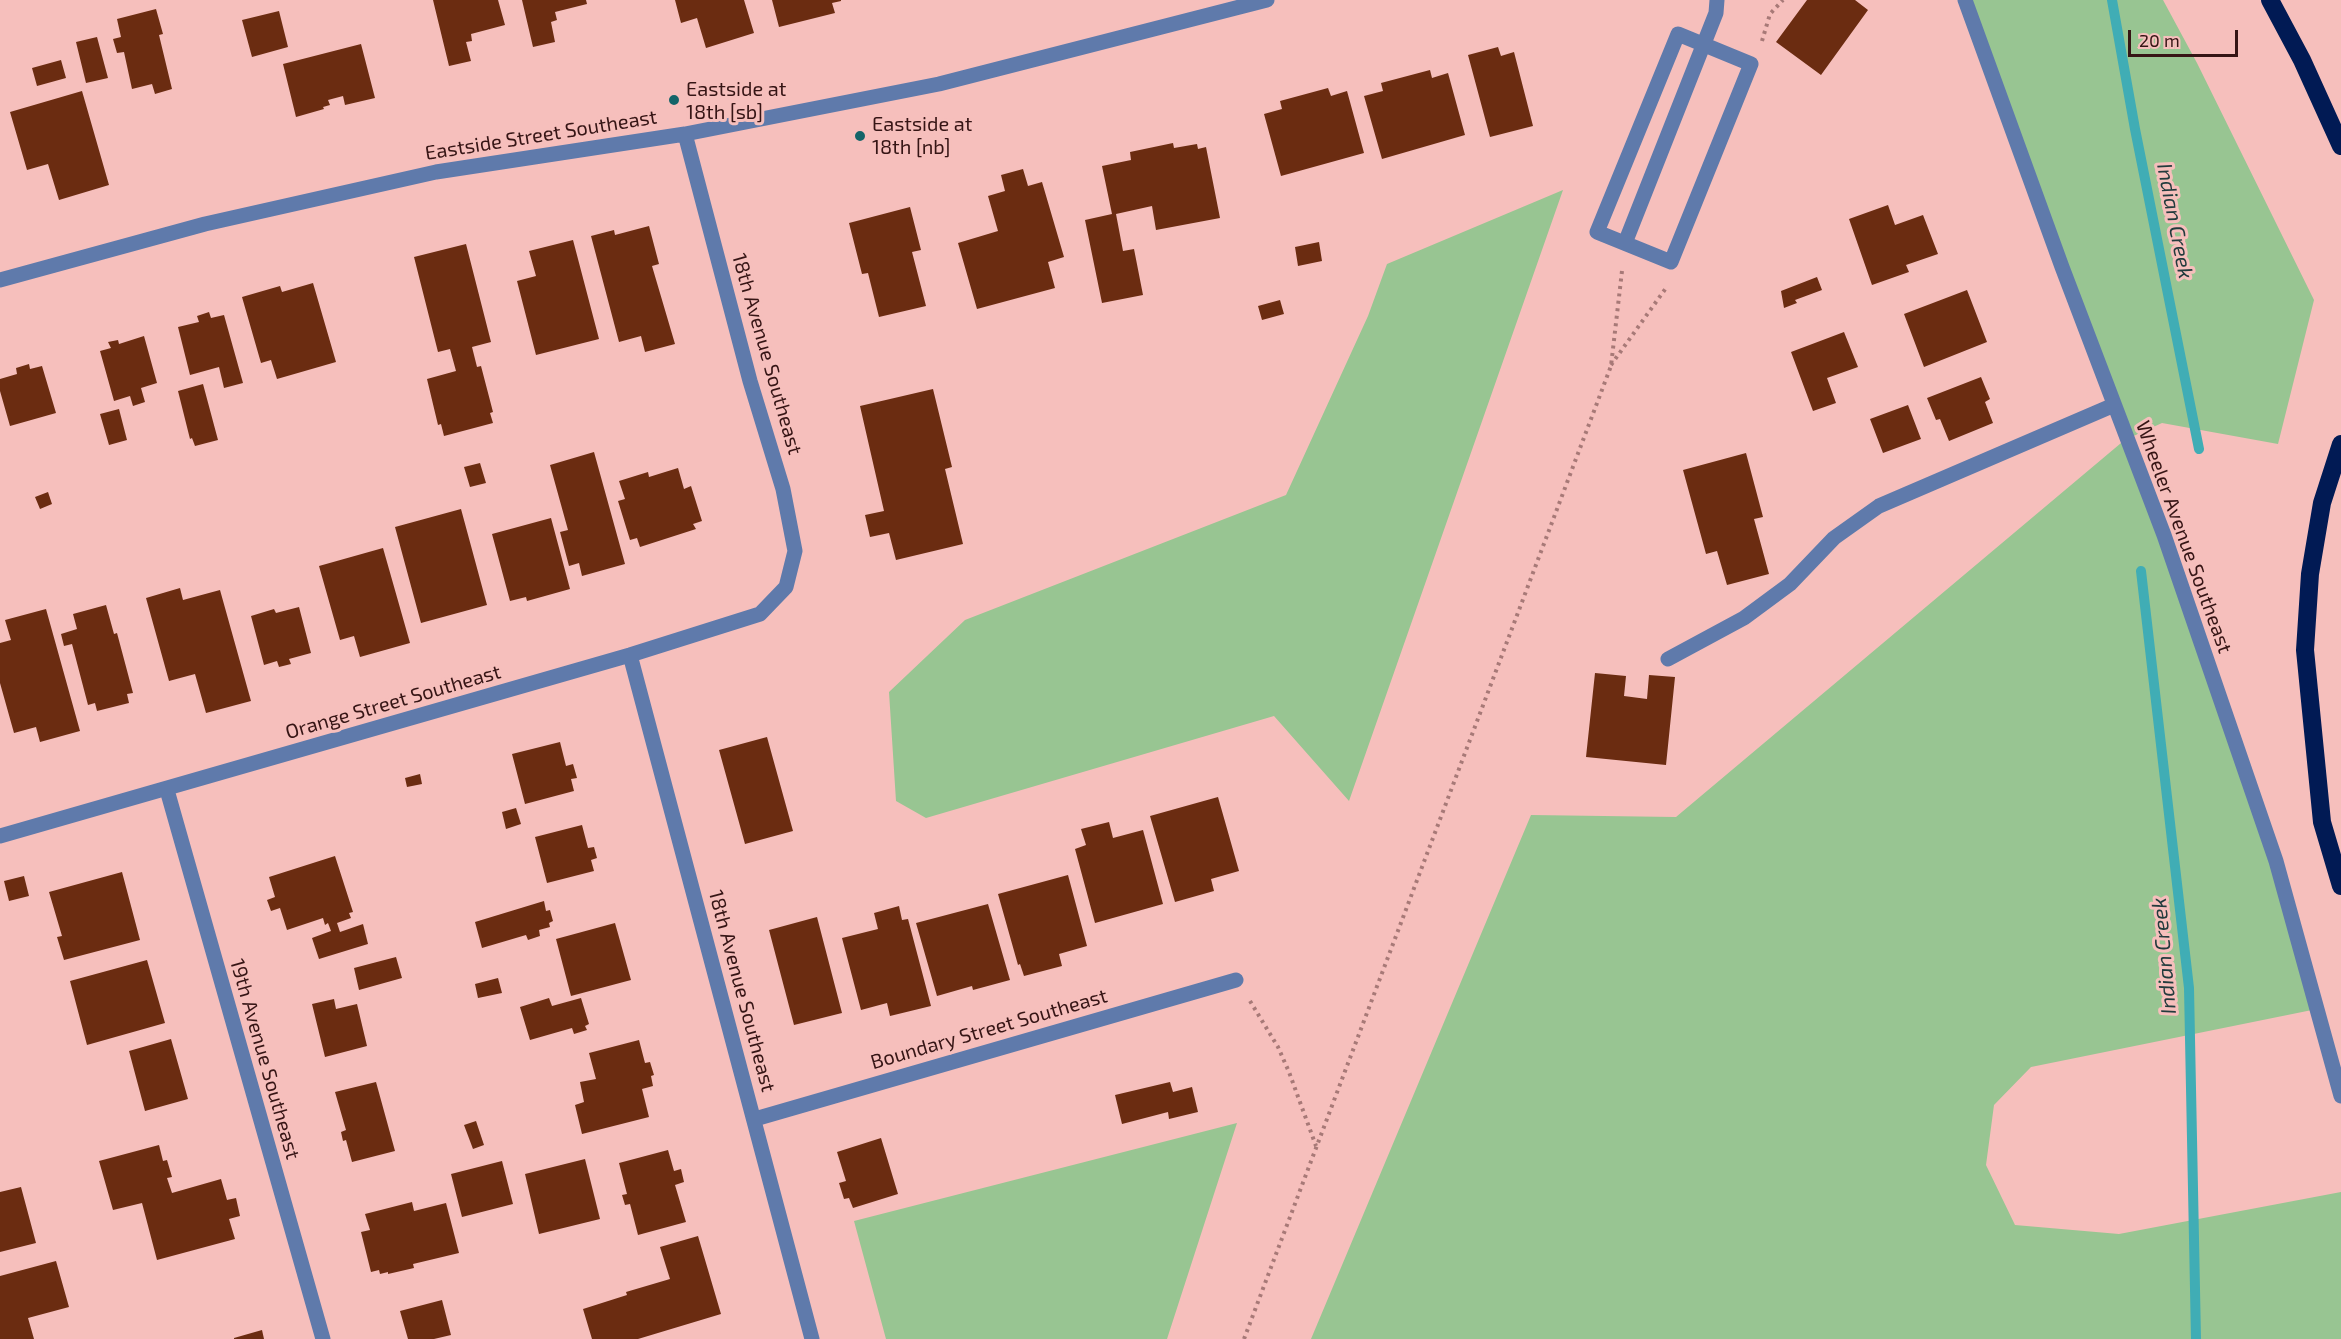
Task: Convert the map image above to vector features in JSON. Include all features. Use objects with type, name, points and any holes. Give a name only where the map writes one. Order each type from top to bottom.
[{"type":"highway","points":[[2270,0],[2302,60],[2341,146]]},
{"type":"highway","points":[[2341,444],[2322,503],[2310,574],[2305,650],[2322,822],[2341,886]]},
{"type":"street","name":"Eastside Street Southeast","points":[[0,280],[205,224],[436,172],[685,134],[939,84],[1267,0]]},
{"type":"street","points":[[1625,243],[1716,13],[1717,0]]},
{"type":"street","name":"Wheeler Avenue Southeast","points":[[1965,0],[2061,267],[2164,535],[2276,861],[2341,1096]]},
{"type":"street","points":[[1678,34],[1751,64],[1671,262],[1625,243],[1597,232],[1678,34]]},
{"type":"street","name":"18th Avenue Southeast","points":[[685,134],[750,381],[783,489],[795,551],[786,586]]},
{"type":"street","points":[[1668,659],[1744,618],[1790,584],[1834,538],[1879,506],[2114,405]]},
{"type":"street","name":"Orange Street Southeast","points":[[0,836],[167,790],[630,655],[760,614],[786,586]]},
{"type":"street","name":"18th Avenue Southeast","points":[[630,655],[812,1339]]},
{"type":"street","name":"19th Avenue Southeast","points":[[167,790],[323,1339]]},
{"type":"street","name":"Boundary Street Southeast","points":[[755,1119],[1236,980]]},
{"type":"path","points":[[1244,1339],[1611,366],[1625,243]]},
{"type":"path","points":[[1236,980],[1261,1016],[1278,1047],[1303,1106],[1316,1148]]},
{"type":"green space","points":[[1965,0],[2163,0],[2197,63],[2314,300],[2278,444],[2162,423],[2127,439],[2276,861],[2317,1009],[2031,1067],[1994,1105],[1986,1165],[2015,1225],[2119,1234],[2341,1192],[2341,1339],[1311,1339],[1531,815],[1676,817],[2127,438]]},
{"type":"green space","points":[[1563,190],[1349,801],[1274,716],[926,818],[896,801],[889,692],[965,620],[1286,495],[1368,316],[1387,264]]},
{"type":"green space","points":[[1237,1123],[1167,1339],[886,1339],[854,1221]]},
{"type":"building","points":[[433,0],[498,0],[505,25],[471,34],[472,41],[466,42],[471,61],[449,66]]},
{"type":"building","points":[[522,0],[586,0],[587,4],[555,12],[557,20],[551,22],[555,42],[533,47]]},
{"type":"building","points":[[675,0],[744,0],[754,33],[706,48],[697,18],[681,23]]},
{"type":"building","points":[[772,0],[841,1],[832,3],[835,13],[779,27]]},
{"type":"building","points":[[1807,0],[1855,0],[1868,10],[1821,75],[1776,42]]},
{"type":"building","points":[[156,9],[163,34],[159,35],[172,89],[155,94],[152,84],[132,89],[124,52],[117,53],[113,39],[121,37],[117,19]]},
{"type":"building","points":[[279,11],[288,47],[252,57],[242,20]]},
{"type":"building","points":[[97,37],[108,78],[86,83],[76,42]]},
{"type":"building","points":[[361,44],[375,98],[345,105],[343,96],[328,100],[330,105],[323,107],[324,109],[296,117],[283,64]]},
{"type":"building","points":[[1498,47],[1501,56],[1514,52],[1533,126],[1490,137],[1468,55]]},
{"type":"building","points":[[61,60],[66,78],[37,86],[32,68]]},
{"type":"building","points":[[1430,70],[1432,78],[1448,73],[1465,135],[1382,159],[1364,96],[1383,91],[1381,83]]},
{"type":"building","points":[[1328,88],[1331,96],[1347,91],[1364,153],[1281,176],[1264,114],[1282,109],[1280,101]]},
{"type":"building","points":[[82,91],[109,185],[59,200],[48,164],[27,170],[10,112]]},
{"type":"building","points":[[1173,143],[1174,148],[1197,144],[1198,149],[1206,147],[1220,218],[1156,230],[1152,206],[1116,214],[1123,251],[1134,249],[1143,295],[1102,303],[1085,220],[1112,214],[1102,166],[1131,160],[1130,152]]},
{"type":"building","points":[[1023,169],[1028,186],[1042,182],[1064,257],[1048,262],[1055,288],[977,309],[958,243],[998,231],[988,196],[1005,191],[1001,175]]},
{"type":"building","points":[[1888,205],[1895,225],[1923,215],[1938,254],[1906,265],[1909,272],[1872,285],[1849,219]]},
{"type":"building","points":[[910,207],[921,250],[912,252],[926,306],[879,317],[868,273],[862,274],[849,223]]},
{"type":"building","points":[[649,226],[659,264],[652,266],[675,344],[645,352],[641,336],[619,342],[591,236],[614,230],[615,235]]},
{"type":"building","points":[[573,240],[599,339],[536,355],[517,281],[536,276],[529,251]]},
{"type":"building","points":[[1319,242],[1322,261],[1298,266],[1295,247]]},
{"type":"building","points":[[466,244],[491,342],[472,347],[477,367],[481,366],[493,412],[490,413],[493,423],[444,436],[441,424],[438,425],[427,379],[456,371],[450,349],[438,352],[414,257]]},
{"type":"building","points":[[1817,277],[1822,290],[1795,300],[1797,303],[1784,308],[1781,291]]},
{"type":"building","points":[[313,283],[336,362],[277,379],[271,360],[261,363],[242,297],[280,286],[282,292]]},
{"type":"building","points":[[1967,290],[1987,342],[1924,367],[1904,314]]},
{"type":"building","points":[[1280,300],[1284,314],[1262,320],[1258,306]]},
{"type":"building","points":[[209,312],[211,318],[224,315],[243,383],[224,388],[219,367],[190,375],[178,327],[199,322],[197,316]]},
{"type":"building","points":[[1844,332],[1858,367],[1827,378],[1836,403],[1813,411],[1791,352]]},
{"type":"building","points":[[144,336],[157,383],[141,388],[145,402],[133,406],[130,396],[114,401],[100,351],[111,348],[108,342],[118,340],[119,344]]},
{"type":"building","points":[[29,364],[30,369],[42,366],[56,413],[10,426],[0,391],[0,379],[17,374],[16,368]]},
{"type":"building","points":[[1981,377],[1990,399],[1985,402],[1993,423],[1949,441],[1940,419],[1936,420],[1927,398]]},
{"type":"building","points":[[203,384],[218,440],[195,446],[192,438],[190,439],[178,391]]},
{"type":"building","points":[[933,389],[952,467],[945,469],[963,544],[896,560],[889,533],[870,537],[865,515],[884,511],[860,406]]},
{"type":"building","points":[[1908,405],[1921,439],[1883,453],[1870,419]]},
{"type":"building","points":[[119,409],[127,440],[109,445],[100,414]]},
{"type":"building","points":[[594,452],[625,564],[582,576],[579,563],[569,566],[560,532],[568,530],[550,465]]},
{"type":"building","points":[[1746,453],[1763,517],[1754,519],[1769,574],[1727,585],[1717,551],[1706,554],[1683,470]]},
{"type":"building","points":[[480,463],[486,483],[470,487],[464,467]]},
{"type":"building","points":[[678,468],[684,489],[691,486],[702,521],[693,524],[696,529],[640,547],[637,538],[630,540],[618,501],[625,499],[619,481],[648,472],[649,477]]},
{"type":"building","points":[[48,492],[52,504],[40,509],[35,497]]},
{"type":"building","points":[[461,509],[487,605],[421,623],[395,527]]},
{"type":"building","points":[[551,518],[570,589],[527,601],[526,597],[510,601],[492,534]]},
{"type":"building","points":[[383,548],[410,643],[360,657],[354,636],[340,640],[319,566]]},
{"type":"building","points":[[180,588],[183,600],[220,590],[251,701],[206,713],[195,674],[169,681],[146,598]]},
{"type":"building","points":[[106,605],[114,634],[117,633],[133,693],[127,694],[129,703],[97,711],[95,703],[88,705],[72,644],[64,646],[61,634],[77,629],[73,614]]},
{"type":"building","points":[[299,607],[311,653],[289,659],[291,664],[279,667],[277,661],[264,665],[251,616],[274,609],[276,613]]},
{"type":"building","points":[[46,609],[80,731],[40,742],[36,727],[14,733],[0,683],[0,643],[11,640],[5,620]]},
{"type":"building","points":[[1595,673],[1626,676],[1624,696],[1647,699],[1649,675],[1675,677],[1666,765],[1586,757]]},
{"type":"building","points":[[767,737],[793,831],[745,844],[719,750]]},
{"type":"building","points":[[560,742],[566,766],[573,764],[577,778],[571,779],[574,791],[525,804],[512,754]]},
{"type":"building","points":[[420,774],[422,784],[407,787],[405,778]]},
{"type":"building","points":[[1218,797],[1239,871],[1211,879],[1214,891],[1175,902],[1150,816]]},
{"type":"building","points":[[516,808],[521,824],[506,829],[502,812]]},
{"type":"building","points":[[1109,822],[1113,838],[1143,830],[1163,904],[1095,923],[1075,849],[1086,845],[1081,829]]},
{"type":"building","points":[[582,825],[588,848],[594,847],[597,858],[591,860],[594,871],[547,883],[535,837]]},
{"type":"building","points":[[335,856],[353,912],[349,913],[351,918],[337,923],[340,932],[363,924],[368,944],[319,959],[312,938],[331,931],[328,923],[325,925],[323,918],[287,930],[280,908],[271,911],[267,900],[275,897],[269,877]]},
{"type":"building","points":[[122,872],[140,940],[64,960],[57,937],[62,936],[49,892]]},
{"type":"building","points":[[1068,875],[1087,946],[1059,954],[1062,966],[1024,976],[1020,964],[1018,965],[998,894]]},
{"type":"building","points":[[24,876],[29,896],[9,901],[4,881]]},
{"type":"building","points":[[544,901],[546,911],[550,910],[553,921],[549,923],[550,927],[539,930],[540,936],[528,940],[526,935],[482,948],[475,922]]},
{"type":"building","points":[[988,904],[1010,980],[973,990],[972,986],[937,996],[916,923]]},
{"type":"building","points":[[899,906],[902,920],[908,919],[931,1006],[890,1016],[887,1003],[861,1010],[842,938],[878,929],[874,913]]},
{"type":"building","points":[[817,917],[842,1013],[794,1025],[769,930]]},
{"type":"building","points":[[615,923],[631,980],[571,996],[556,939]]},
{"type":"building","points":[[396,957],[402,978],[359,990],[354,968]]},
{"type":"building","points":[[147,960],[165,1023],[87,1045],[70,981]]},
{"type":"building","points":[[498,978],[502,993],[478,998],[475,984]]},
{"type":"building","points":[[549,998],[552,1006],[581,998],[589,1024],[585,1026],[587,1030],[574,1034],[572,1028],[530,1040],[520,1007]]},
{"type":"building","points":[[334,999],[336,1009],[357,1004],[367,1046],[325,1057],[312,1004]]},
{"type":"building","points":[[171,1039],[188,1099],[145,1111],[129,1051]]},
{"type":"building","points":[[639,1040],[645,1063],[650,1062],[654,1075],[651,1076],[653,1086],[642,1089],[649,1117],[582,1134],[575,1105],[584,1102],[580,1082],[596,1079],[589,1053]]},
{"type":"building","points":[[376,1082],[395,1151],[352,1162],[346,1140],[343,1141],[341,1132],[346,1130],[335,1092]]},
{"type":"building","points":[[1170,1082],[1173,1092],[1192,1087],[1198,1112],[1169,1119],[1168,1112],[1122,1124],[1115,1095]]},
{"type":"building","points":[[476,1121],[484,1145],[473,1149],[464,1125]]},
{"type":"building","points":[[881,1138],[898,1194],[853,1208],[849,1198],[844,1199],[839,1183],[846,1181],[837,1152]]},
{"type":"building","points":[[159,1145],[163,1161],[167,1160],[172,1177],[167,1178],[172,1193],[221,1179],[227,1200],[236,1198],[240,1216],[229,1219],[235,1239],[157,1260],[142,1203],[113,1210],[99,1161]]},
{"type":"building","points":[[668,1150],[674,1171],[681,1169],[684,1182],[675,1185],[686,1222],[638,1235],[630,1204],[625,1205],[622,1195],[627,1194],[619,1163]]},
{"type":"building","points":[[585,1159],[600,1219],[539,1234],[525,1174]]},
{"type":"building","points":[[502,1161],[513,1204],[462,1217],[451,1174]]},
{"type":"building","points":[[21,1187],[36,1243],[0,1252],[0,1192]]},
{"type":"building","points":[[412,1202],[414,1211],[446,1203],[459,1253],[413,1264],[414,1268],[388,1274],[388,1272],[380,1274],[379,1270],[371,1272],[361,1232],[370,1230],[365,1214]]},
{"type":"building","points":[[698,1236],[721,1314],[638,1339],[592,1339],[583,1309],[627,1295],[626,1292],[670,1279],[660,1247]]},
{"type":"building","points":[[56,1261],[69,1307],[28,1318],[34,1339],[0,1339],[0,1276]]},
{"type":"building","points":[[442,1300],[451,1335],[434,1339],[408,1339],[400,1311]]},
{"type":"building","points":[[262,1330],[264,1339],[234,1339],[234,1338]]},
{"type":"waterway","name":"Indian Creek","points":[[2112,0],[2135,129],[2199,449]]},
{"type":"waterway","name":"Indian Creek","points":[[2141,571],[2189,988],[2196,1339]]},
{"type":"place","name":"Eastside at 18th [sb]","points":[[674,100]]},
{"type":"place","name":"Eastside at 18th [nb]","points":[[860,136]]}]
